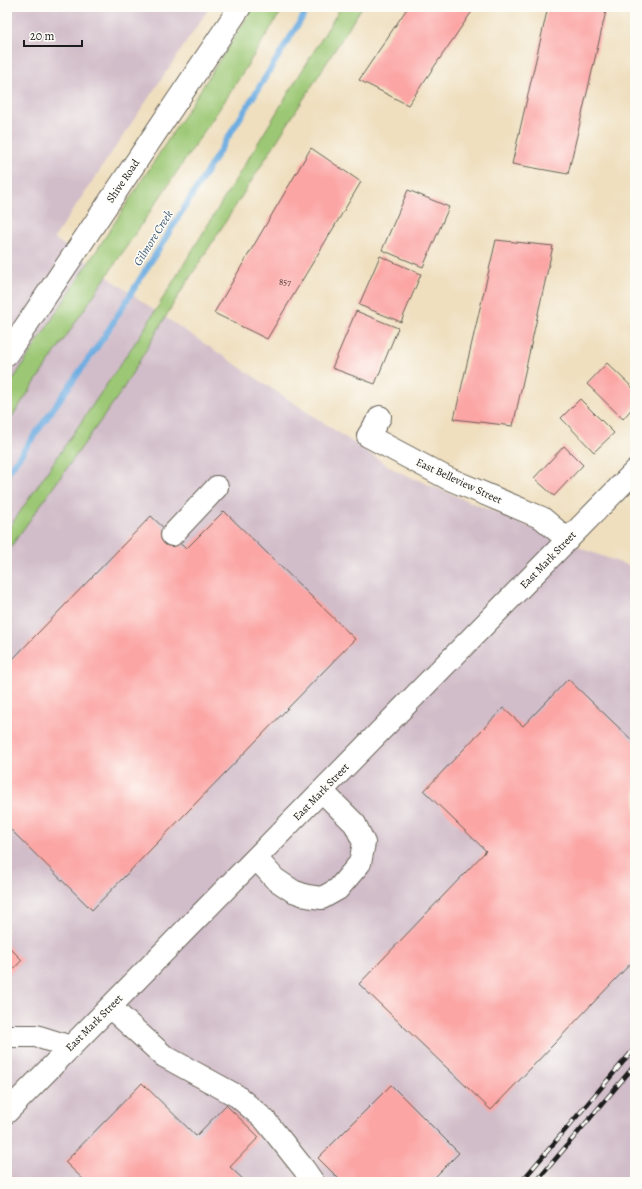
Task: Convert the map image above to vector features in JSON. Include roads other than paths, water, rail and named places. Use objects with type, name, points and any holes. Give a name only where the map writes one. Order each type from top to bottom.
[{"type":"street","name":"Shive Road","points":[[7,354],[240,7]]},
{"type":"street","name":"East Belleview Street","points":[[380,417],[368,436],[447,478],[542,518],[568,540]]},
{"type":"street","name":"East Mark Street","points":[[7,1112],[635,471]]},
{"type":"street","points":[[172,535],[217,487]]},
{"type":"street","points":[[256,858],[275,880],[294,891],[307,896],[322,898],[338,890],[360,863],[364,843],[355,824],[322,791]]},
{"type":"street","points":[[110,1007],[164,1056],[236,1096],[265,1120],[313,1182]]},
{"type":"street","points":[[7,1036],[36,1036],[71,1047]]},
{"type":"waterway","name":"Gilmore Creek","points":[[7,474],[104,337],[309,7]]},
{"type":"railway","points":[[521,1182],[635,1048]]},
{"type":"railway","points":[[536,1182],[635,1065]]}]
